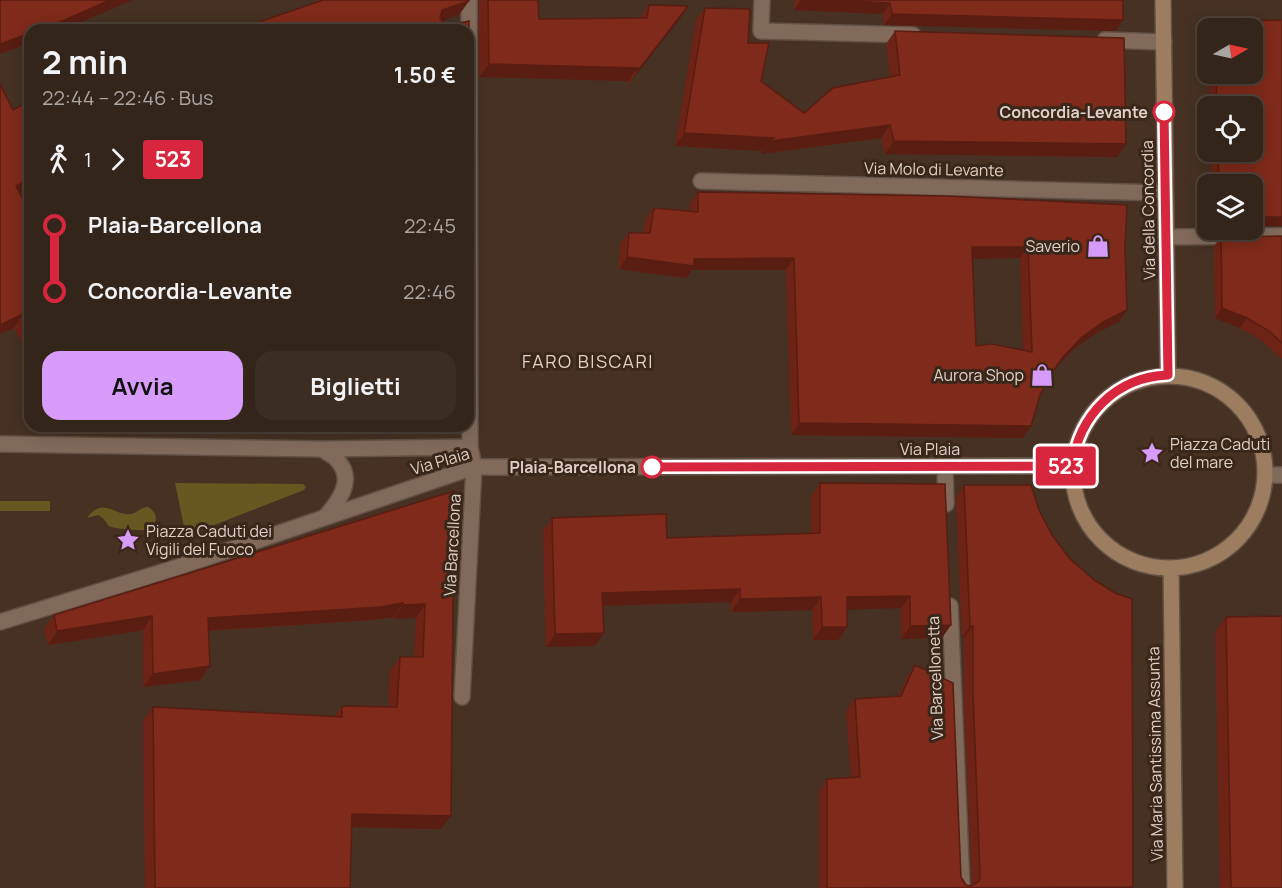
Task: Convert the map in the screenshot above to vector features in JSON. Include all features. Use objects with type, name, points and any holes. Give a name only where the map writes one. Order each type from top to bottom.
[{"type":"main road","name":"Via della Concordia","points":[[1163,0],[1168,375]]},
{"type":"main road","points":[[1168,375],[1180,375],[1203,381],[1233,400],[1255,429],[1262,451],[1265,475],[1258,508],[1240,536],[1223,551],[1203,562],[1170,568],[1141,564],[1106,545],[1082,514],[1073,486],[1072,466],[1074,454],[1087,420],[1102,401],[1132,382],[1168,375]]},
{"type":"main road","name":"Via Maria Santissima Assunta","points":[[1170,568],[1175,888]]},
{"type":"street","name":"Via Barcellona","points":[[469,0],[469,22]]},
{"type":"street","points":[[762,0],[761,31],[927,36]]},
{"type":"street","points":[[461,24],[469,22]]},
{"type":"street","points":[[1093,40],[1164,42]]},
{"type":"street","name":"Via Molo di Levante","points":[[701,181],[1165,193]]},
{"type":"street","points":[[1166,237],[1282,236]]},
{"type":"street","name":"Via Barcellona","points":[[462,697],[474,467],[470,432]]},
{"type":"street","points":[[0,444],[322,449],[470,447]]},
{"type":"street","points":[[322,449],[338,461],[345,474],[345,487],[340,501],[326,516]]},
{"type":"street","points":[[945,466],[946,513]]},
{"type":"street","name":"Via Plaia","points":[[0,621],[188,564],[474,467],[1072,466]]},
{"type":"street","points":[[1265,475],[1282,475]]},
{"type":"street","name":"Via Barcellonetta","points":[[950,595],[962,888]]},
{"type":"shaded area","points":[[175,483],[303,484],[306,487],[304,490],[186,536]]},
{"type":"shaded area","points":[[0,501],[50,501],[50,511],[0,511]]},
{"type":"shaded area","points":[[104,507],[131,514],[148,507],[154,512],[156,518],[150,530],[112,527],[98,515],[87,518],[93,511]]},
{"type":"building","points":[[0,0],[110,0],[55,24],[24,24],[24,35],[0,44]]},
{"type":"building","points":[[323,0],[469,0],[442,10],[440,18],[445,24],[253,24]]},
{"type":"building","points":[[488,0],[538,0],[539,19],[647,18],[649,5],[688,6],[637,72],[638,68],[489,64]]},
{"type":"building","points":[[821,0],[1123,0],[1123,20],[892,14],[890,3]]},
{"type":"building","points":[[705,8],[750,9],[748,43],[769,43],[761,81],[804,113],[833,88],[900,75],[895,31],[1124,38],[1126,144],[894,141],[890,125],[770,141],[774,138],[684,133]]},
{"type":"building","points":[[1263,20],[1282,20],[1282,217],[1263,217],[1263,174],[1219,174],[1218,162],[1263,162],[1263,96],[1217,96],[1216,84],[1263,84]]},
{"type":"building","points":[[0,84],[13,110],[24,104],[24,182],[16,186],[24,201],[24,316],[23,314],[0,325]]},
{"type":"building","points":[[698,192],[945,196],[1127,205],[1125,247],[1127,310],[1105,321],[1082,337],[1063,357],[1040,395],[1031,426],[799,423],[794,258],[694,259],[694,266],[627,257],[629,233],[650,233],[654,208],[698,212]],"holes":[[[972,247],[1028,247],[1032,352],[992,344],[976,346]]]},
{"type":"building","points":[[1263,236],[1282,236],[1282,343],[1269,331],[1247,318],[1222,308],[1221,240],[1263,240]]},
{"type":"building","points":[[820,483],[945,484],[951,625],[910,626],[910,596],[847,597],[847,627],[822,627],[821,597],[740,599],[740,589],[602,593],[604,633],[555,634],[552,518],[666,514],[667,538],[820,533]]},
{"type":"building","points":[[964,485],[1031,485],[1039,510],[1052,535],[1070,559],[1094,580],[1115,593],[1132,599],[1133,887],[827,888],[827,779],[860,777],[855,699],[901,696],[915,665],[953,683],[961,877],[966,885],[971,886],[979,881],[973,626],[970,626]]},
{"type":"building","points":[[454,491],[451,816],[352,814],[350,888],[155,888],[153,707],[342,717],[342,706],[397,707],[400,657],[423,657],[425,604],[403,605],[403,603],[381,607],[208,618],[210,666],[153,674],[152,616],[57,631],[54,615]]},
{"type":"building","points":[[1282,616],[1282,888],[1231,888],[1226,617]]},
{"type":"bus line","name":"523","points":[[652,467],[1072,466],[1077,442],[1087,420],[1102,401],[1132,382],[1168,375],[1164,112]]},
{"type":"place","name":"Concordia-Levante","points":[[1164,112]]},
{"type":"place","name":"Saverio","points":[[1098,246]]},
{"type":"place","name":"Aurora Shop","points":[[1042,375]]},
{"type":"place","name":"Piazza Caduti del mare","points":[[1152,453]]},
{"type":"place","name":"Plaia-Barcellona","points":[[652,467]]},
{"type":"place","name":"Piazza Caduti dei Vigili del Fuoco","points":[[128,540]]},
{"type":"district","name":"FARO BISCARI","points":[[588,362]]}]
